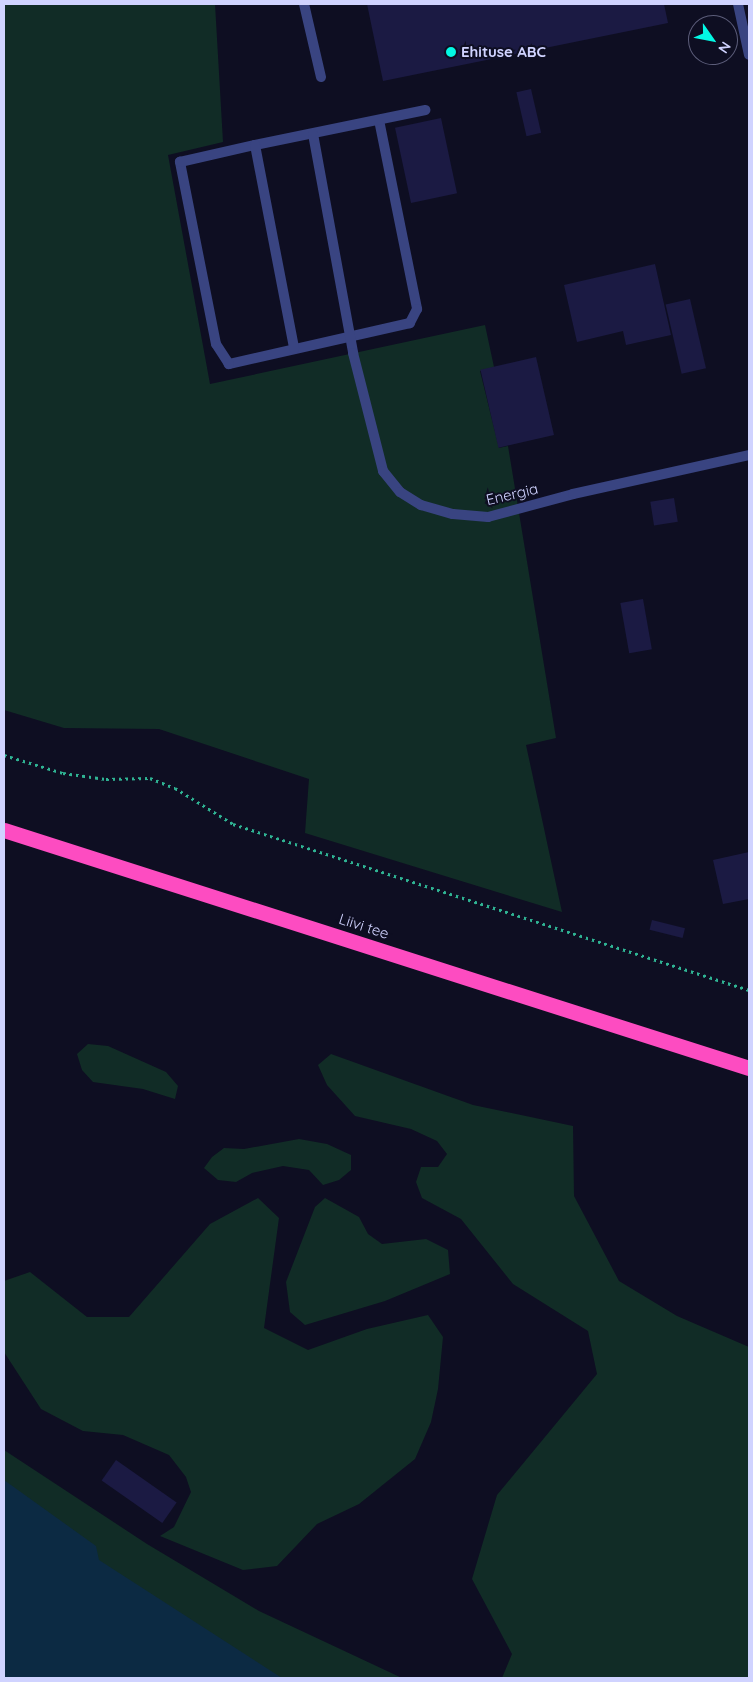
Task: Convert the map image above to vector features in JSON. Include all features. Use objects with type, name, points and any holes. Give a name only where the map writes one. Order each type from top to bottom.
[{"type":"highway","name":"Liivi tee","points":[[4,830],[749,1067]]},
{"type":"street","points":[[304,4],[321,77]]},
{"type":"street","points":[[738,4],[749,55]]},
{"type":"street","points":[[379,120],[417,308],[410,323],[229,364],[216,344],[180,162],[425,110]]},
{"type":"street","name":"Energia","points":[[313,134],[353,353],[383,471],[400,492],[421,505],[453,514],[488,517],[574,494],[749,455]]},
{"type":"street","points":[[255,145],[294,348]]},
{"type":"path","points":[[4,755],[63,773],[106,779],[150,778],[175,788],[233,824],[749,990]]},
{"type":"green space","points":[[4,4],[215,4],[223,142],[168,155],[210,384],[485,325],[494,367],[480,371],[499,448],[508,446],[556,738],[526,745],[562,912],[305,833],[309,779],[159,729],[64,728],[4,710]]},
{"type":"green space","points":[[88,1044],[108,1046],[166,1072],[178,1086],[175,1099],[143,1089],[93,1082],[82,1070],[77,1054]]},
{"type":"green space","points":[[331,1054],[473,1105],[573,1126],[574,1196],[619,1281],[677,1316],[749,1347],[749,1678],[502,1678],[512,1654],[472,1579],[497,1495],[597,1374],[588,1331],[513,1284],[461,1219],[422,1198],[416,1182],[421,1167],[438,1167],[447,1154],[437,1141],[411,1129],[355,1116],[327,1085],[318,1065]]},
{"type":"green space","points":[[299,1139],[327,1144],[351,1155],[351,1170],[339,1180],[323,1185],[309,1170],[283,1166],[252,1173],[236,1182],[218,1180],[204,1168],[212,1157],[224,1148],[244,1149]]},
{"type":"green space","points":[[258,1198],[279,1218],[264,1328],[308,1350],[367,1329],[428,1315],[443,1337],[438,1389],[431,1422],[415,1459],[359,1504],[317,1524],[277,1566],[243,1570],[160,1536],[174,1527],[191,1492],[186,1477],[169,1455],[123,1435],[83,1431],[41,1409],[4,1352],[4,1281],[30,1272],[87,1317],[129,1317],[210,1224]]},
{"type":"green space","points":[[325,1198],[359,1217],[368,1234],[382,1244],[426,1239],[448,1250],[450,1274],[385,1301],[305,1325],[290,1312],[286,1282],[315,1207]]},
{"type":"green space","points":[[4,1450],[147,1544],[259,1611],[402,1678],[252,1678],[4,1510]]},
{"type":"water","points":[[4,1480],[96,1546],[99,1560],[282,1678],[4,1678]]},
{"type":"building","name":"Ehituse ABC","points":[[367,4],[664,4],[668,23],[383,81]]},
{"type":"building","points":[[531,89],[541,133],[527,136],[516,92]]},
{"type":"building","points":[[441,118],[457,193],[411,203],[395,128]]},
{"type":"building","points":[[655,264],[671,335],[626,345],[623,331],[577,342],[564,285]]},
{"type":"building","points":[[690,299],[706,368],[682,374],[666,305]]},
{"type":"building","points":[[536,357],[554,435],[498,448],[480,370]]},
{"type":"building","points":[[674,498],[678,522],[654,525],[650,502]]},
{"type":"building","points":[[643,599],[652,649],[629,653],[620,603]]},
{"type":"building","points":[[749,852],[749,899],[723,904],[713,860]]},
{"type":"building","points":[[652,920],[685,928],[683,938],[650,930]]},
{"type":"building","points":[[116,1460],[177,1502],[162,1523],[102,1480]]},
{"type":"place","name":"Ehituse ABC","points":[[451,52]]}]
